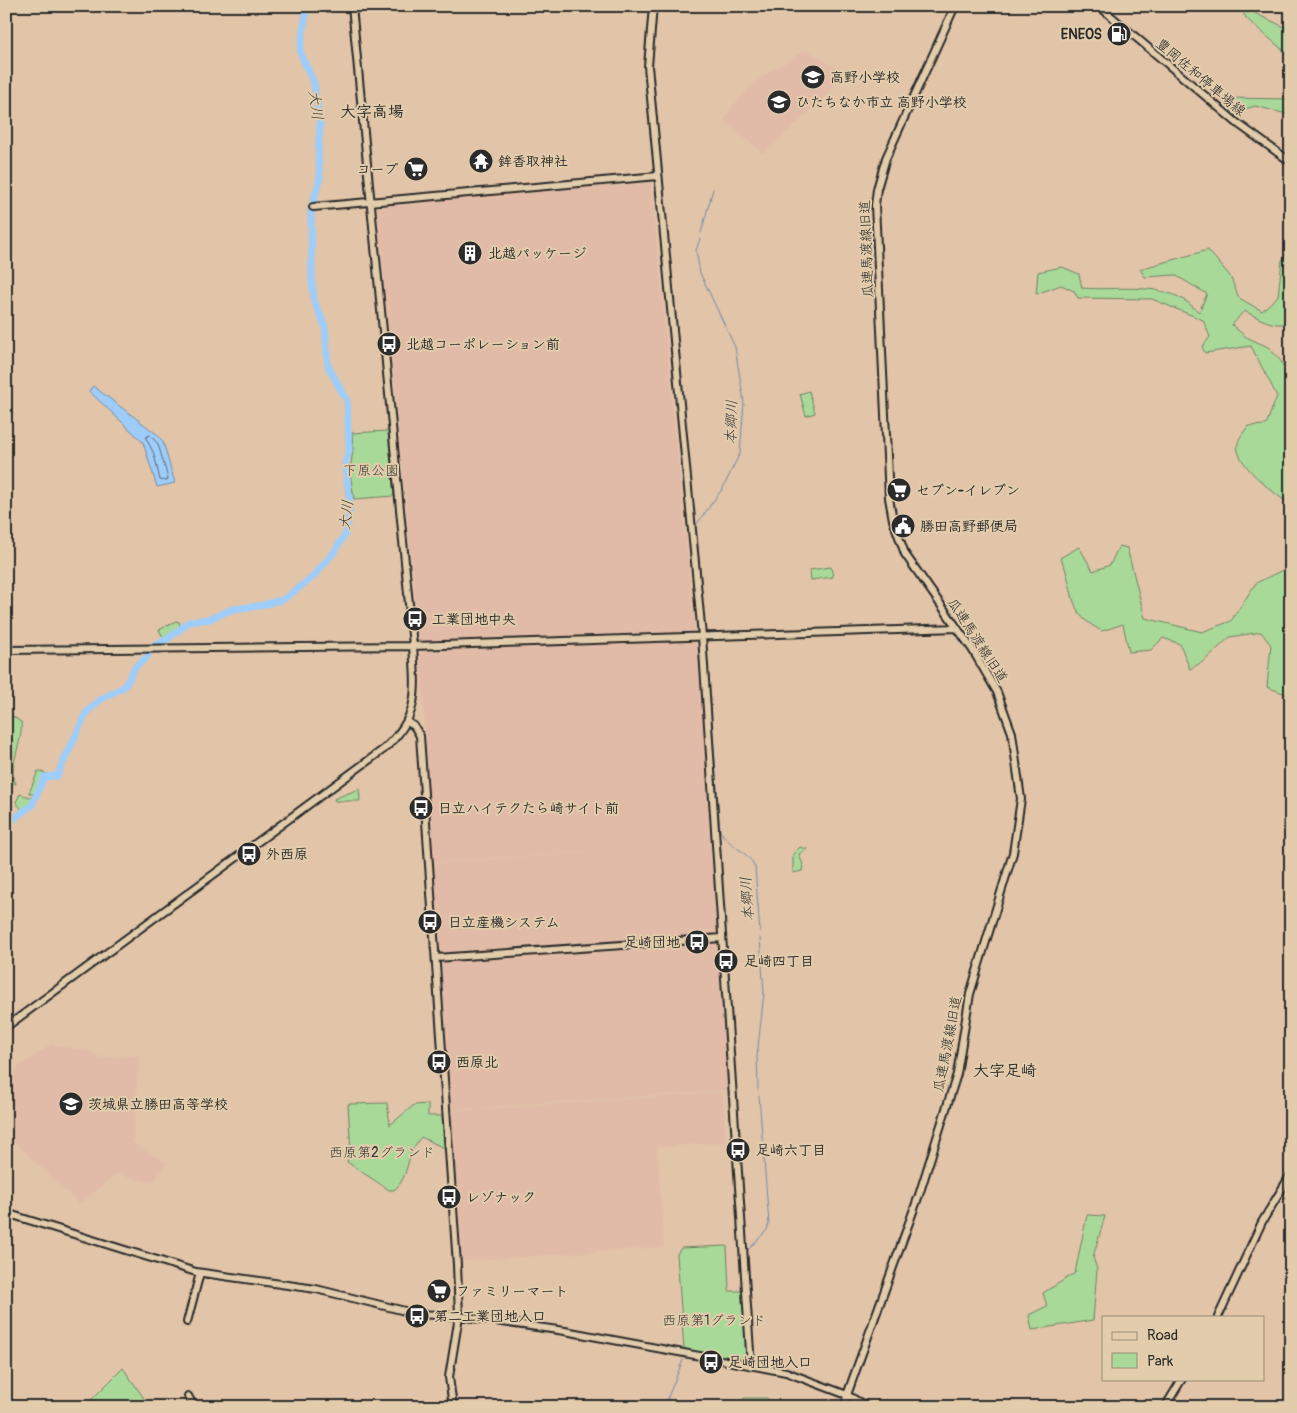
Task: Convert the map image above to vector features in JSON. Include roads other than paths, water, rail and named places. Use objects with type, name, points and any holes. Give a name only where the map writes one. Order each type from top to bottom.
[{"type":"street","points":[[6,1027],[367,763],[390,744],[408,722],[416,696],[413,646],[352,6]]},
{"type":"street","points":[[653,6],[648,66],[702,636],[751,1366]]},
{"type":"street","name":"瓜連馬渡線旧道","points":[[845,1407],[847,1395],[919,1195],[954,1082],[971,988],[1000,901],[1017,828],[1021,799],[1006,713],[989,674],[908,559],[898,539],[892,520],[889,498],[875,205],[876,189],[886,158],[955,6]]},
{"type":"street","name":"豊岡佐和停車場線","points":[[1099,6],[1237,123],[1291,162]]},
{"type":"street","points":[[313,207],[658,176]]},
{"type":"street","points":[[6,650],[413,646],[957,628]]},
{"type":"street","points":[[408,722],[414,726],[420,736],[436,958],[459,1316],[449,1377],[453,1407]]},
{"type":"street","points":[[436,958],[722,938]]},
{"type":"street","points":[[1218,1316],[1262,1222],[1291,1174]]},
{"type":"street","points":[[6,1213],[200,1273],[316,1288],[417,1314],[459,1316],[565,1331],[751,1366],[800,1376],[847,1395],[868,1407]]},
{"type":"street","points":[[187,1322],[200,1273]]},
{"type":"street","points":[[1165,1407],[1181,1380]]},
{"type":"street","points":[[188,1396],[194,1407]]},
{"type":"water","points":[[93,386],[158,435],[163,442],[175,483],[157,487],[143,442],[89,391]]},
{"type":"waterway","name":"大川","points":[[6,825],[32,805],[44,777],[57,776],[86,713],[100,700],[125,686],[135,667],[146,658],[154,645],[169,638],[189,622],[209,619],[233,609],[259,606],[284,599],[313,577],[334,552],[346,533],[350,505],[345,464],[349,451],[347,401],[328,366],[325,326],[314,301],[312,282],[311,209],[320,178],[318,154],[320,125],[314,84],[300,52],[307,6]]},
{"type":"waterway","name":"本郷川","points":[[701,233],[713,189]]},
{"type":"waterway","name":"本郷川","points":[[700,239],[696,250],[700,273],[735,347],[744,403],[740,453],[723,488],[696,525],[705,633]]},
{"type":"waterway","name":"本郷川","points":[[706,639],[720,831],[728,841],[748,857],[755,867],[760,932]]},
{"type":"waterway","name":"本郷川","points":[[758,1090],[757,1056],[764,993],[760,938]]},
{"type":"waterway","name":"本郷川","points":[[746,1252],[767,1230],[769,1224],[759,1096]]},
{"type":"waterway","name":"本郷川","points":[[664,1407],[683,1360]]},
{"type":"place","name":"ENEOS","points":[[1119,34]]},
{"type":"place","name":"高野小学校","points":[[813,77]]},
{"type":"place","name":"ひたちなか市立 高野小学校","points":[[779,102]]},
{"type":"place","name":"鉾香取神社","points":[[481,161]]},
{"type":"place","name":"コープ","points":[[416,169]]},
{"type":"place","name":"北越パッケージ","points":[[470,253]]},
{"type":"place","name":"北越コーポレーション前","points":[[389,344]]},
{"type":"place","name":"セブン-イレブン","points":[[899,490]]},
{"type":"place","name":"勝田高野郵便局","points":[[903,526]]},
{"type":"place","name":"工業団地中央","points":[[415,619]]},
{"type":"place","name":"日立ハイテクたら崎サイト前","points":[[421,808]]},
{"type":"place","name":"外西原","points":[[249,854]]},
{"type":"place","name":"日立産機システム","points":[[430,922]]},
{"type":"place","name":"足崎団地","points":[[697,942]]},
{"type":"place","name":"足崎四丁目","points":[[726,961]]},
{"type":"place","name":"西原北","points":[[439,1062]]},
{"type":"place","name":"茨城県立勝田高等学校","points":[[71,1104]]},
{"type":"place","name":"足崎六丁目","points":[[738,1150]]},
{"type":"place","name":"レゾナック","points":[[449,1197]]},
{"type":"place","name":"ファミリーマート","points":[[439,1291]]},
{"type":"place","name":"第二工業団地入口","points":[[417,1316]]},
{"type":"place","name":"足崎団地入口","points":[[711,1362]]},
{"type":"district","name":"大字高場","points":[[372,111]]},
{"type":"district","name":"大字足崎","points":[[1005,1070]]},
{"type":"park label","name":"下原公園","points":[[371,470]]},
{"type":"park label","name":"西原第2グランド","points":[[382,1152]]},
{"type":"park label","name":"西原第1グランド","points":[[714,1320]]}]
